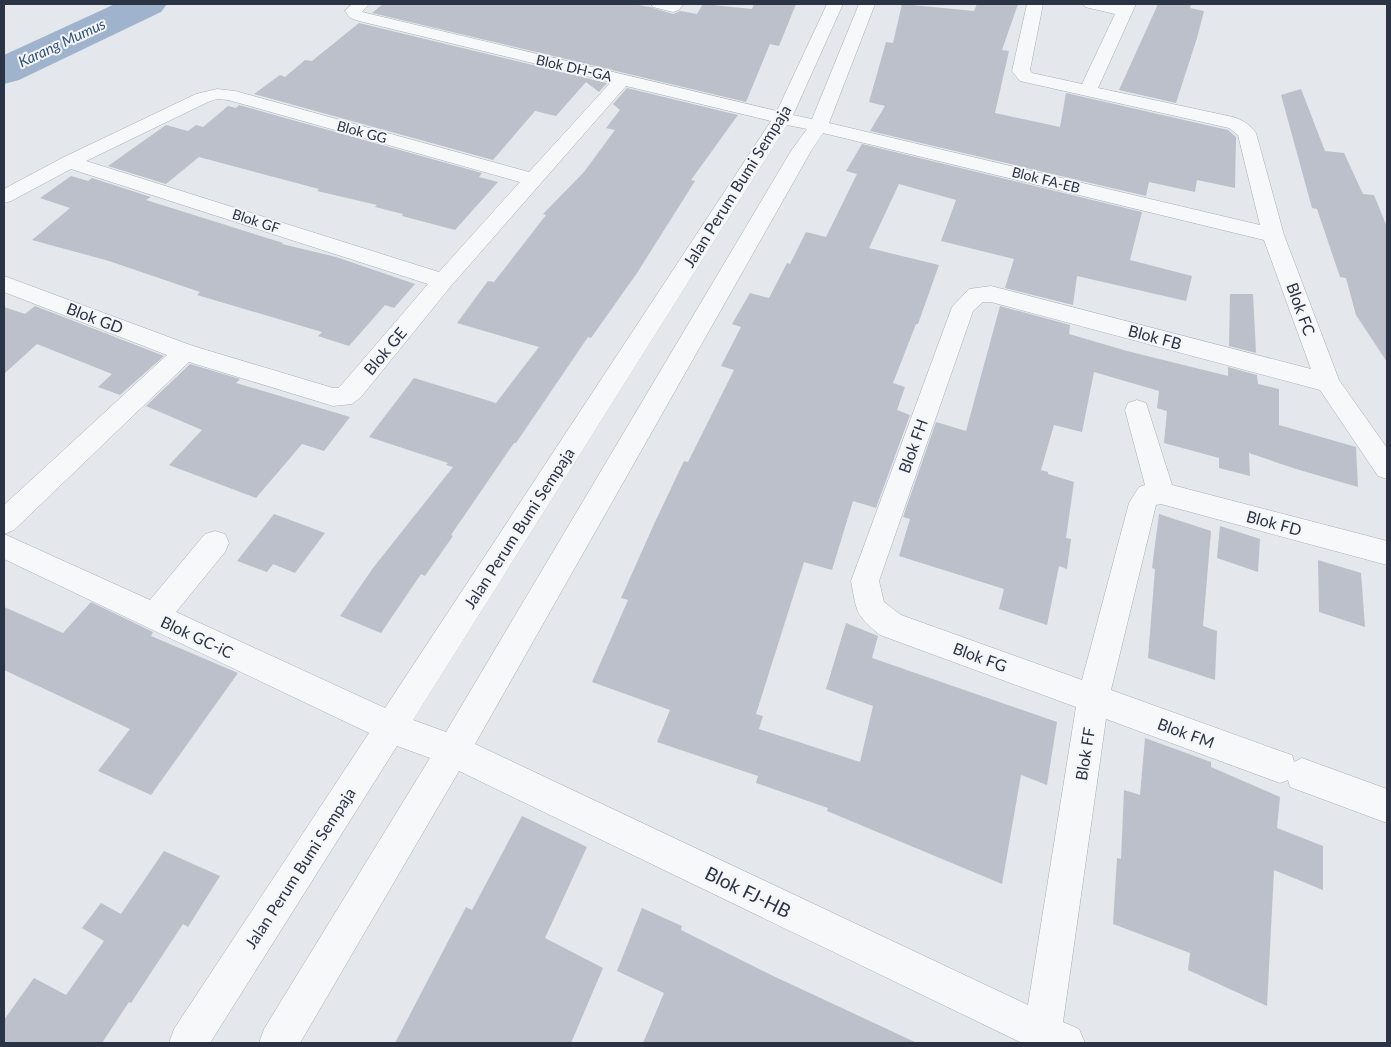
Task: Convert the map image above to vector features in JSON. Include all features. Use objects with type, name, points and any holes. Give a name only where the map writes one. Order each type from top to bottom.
[{"type":"street","name":"Jalan Perum Bumi Sempaja","points":[[188,1043],[783,117],[835,4]]},
{"type":"street","points":[[278,1043],[453,751],[801,151],[818,126],[867,4]]},
{"type":"street","points":[[1035,4],[1022,74],[1033,79],[1088,91],[1126,7],[1091,4]]},
{"type":"street","name":"Blok DH-GA","points":[[363,11],[623,79],[818,126]]},
{"type":"street","points":[[533,179],[623,79]]},
{"type":"street","name":"Blok FC","points":[[1088,91],[1226,121],[1247,133],[1273,235],[1328,383]]},
{"type":"street","name":"Blok GG","points":[[69,162],[202,98],[217,94],[230,95],[533,179]]},
{"type":"street","name":"Blok FA-EB","points":[[818,126],[1273,235]]},
{"type":"street","points":[[4,197],[69,162]]},
{"type":"street","name":"Blok GF","points":[[69,162],[444,280]]},
{"type":"street","name":"Blok GE","points":[[186,352],[333,397],[343,397],[352,390],[444,280],[533,179]]},
{"type":"street","name":"Blok GD","points":[[4,284],[186,352]]},
{"type":"street","name":"Blok FH","points":[[872,608],[865,581],[963,308],[970,298],[976,294],[982,294]]},
{"type":"street","name":"Blok FB","points":[[982,294],[991,294],[1328,383]]},
{"type":"street","points":[[4,522],[186,352]]},
{"type":"street","points":[[1328,383],[1387,468]]},
{"type":"street","points":[[1137,410],[1161,492]]},
{"type":"street","name":"Blok FD","points":[[1161,492],[1387,553]]},
{"type":"street","name":"Blok FF","points":[[1050,1040],[1093,699],[1143,502],[1148,495],[1161,492]]},
{"type":"street","points":[[154,617],[215,543]]},
{"type":"street","name":"Blok GC-iC","points":[[4,546],[390,728],[453,751]]},
{"type":"street","name":"Blok FG","points":[[872,608],[891,624],[1093,699]]},
{"type":"street","name":"Blok FM","points":[[1093,699],[1387,806]]},
{"type":"street","name":"Blok FJ-HB","points":[[453,751],[1050,1040]]},
{"type":"building","points":[[383,4],[633,4],[673,14],[680,11],[697,14],[703,4],[752,9],[754,4],[796,4],[779,46],[770,44],[746,102],[372,13]]},
{"type":"building","points":[[902,4],[974,11],[977,4],[1018,4],[1002,50],[1009,51],[995,113],[1060,127],[1066,93],[1228,130],[1236,137],[1235,188],[1197,180],[1195,192],[1149,182],[1146,196],[870,131],[885,106],[869,102],[886,42],[893,43]]},
{"type":"building","points":[[1158,4],[1191,4],[1190,8],[1204,11],[1176,103],[1119,90]]},
{"type":"building","points":[[359,23],[607,83],[599,92],[586,82],[556,116],[535,111],[493,160],[254,94],[280,75],[285,77],[305,60],[312,61]]},
{"type":"building","points":[[627,88],[738,115],[691,180],[695,181],[637,273],[591,338],[588,337],[451,535],[453,536],[425,576],[421,574],[381,633],[340,616],[373,568],[453,467],[446,465],[448,463],[369,437],[414,378],[496,403],[539,347],[457,323],[488,281],[494,282],[546,215],[543,214],[584,172],[615,130],[606,128],[620,110],[613,104]]},
{"type":"building","points":[[1301,89],[1325,151],[1344,153],[1363,194],[1374,195],[1387,227],[1387,362],[1356,315],[1346,278],[1340,277],[1317,209],[1312,208],[1281,95]]},
{"type":"building","points":[[239,105],[482,173],[479,177],[498,182],[455,230],[402,216],[403,214],[375,207],[377,205],[317,191],[319,189],[199,157],[166,184],[108,166],[166,125],[188,131],[196,125],[203,127],[228,106],[236,108]]},
{"type":"building","points":[[862,144],[1142,212],[1130,260],[1192,276],[1186,301],[1077,276],[1073,305],[1005,288],[1014,259],[941,241],[956,200],[899,184],[869,248],[939,265],[918,324],[916,324],[893,383],[905,387],[897,410],[910,415],[876,508],[853,501],[832,570],[804,562],[756,714],[763,716],[759,729],[860,762],[873,706],[826,689],[846,623],[878,636],[872,658],[1057,722],[1047,785],[1021,775],[1002,884],[827,811],[828,808],[756,783],[758,776],[657,742],[670,710],[592,682],[628,600],[621,598],[655,522],[684,461],[688,462],[734,370],[721,366],[741,327],[732,324],[750,293],[769,298],[787,263],[790,264],[806,232],[826,237],[857,174],[846,171]]},
{"type":"building","points":[[71,176],[88,181],[92,178],[151,197],[146,200],[282,244],[336,257],[415,284],[394,308],[385,305],[349,346],[318,336],[322,332],[197,295],[200,292],[109,261],[32,240],[70,208],[40,198]]},
{"type":"building","points":[[1230,294],[1253,294],[1256,353],[1229,346]]},
{"type":"building","points":[[35,306],[164,356],[120,395],[98,387],[112,374],[37,344],[4,374],[4,307],[25,314]]},
{"type":"building","points":[[1000,306],[1070,325],[1069,334],[1127,351],[1228,376],[1228,367],[1257,375],[1258,384],[1279,389],[1279,425],[1356,447],[1358,487],[1249,453],[1250,476],[1219,468],[1219,458],[1164,443],[1167,411],[1157,408],[1159,391],[1094,372],[1082,432],[1054,425],[1041,470],[1074,482],[1066,538],[1071,539],[1067,569],[1059,566],[1047,625],[999,609],[1004,589],[899,556],[910,519],[903,517],[936,422],[966,431]]},
{"type":"building","points":[[190,364],[240,379],[236,383],[350,417],[324,451],[302,444],[256,498],[169,465],[202,430],[146,406]]},
{"type":"building","points":[[274,514],[325,533],[295,573],[273,564],[267,572],[237,561]]},
{"type":"building","points":[[1159,514],[1211,531],[1203,626],[1217,631],[1215,680],[1148,658],[1155,569],[1152,568]]},
{"type":"building","points":[[1220,526],[1260,539],[1258,572],[1217,558]]},
{"type":"building","points":[[1318,560],[1361,573],[1365,627],[1319,612]]},
{"type":"building","points":[[91,602],[153,632],[151,636],[238,673],[151,795],[98,771],[130,729],[4,670],[4,607],[63,633]]},
{"type":"building","points":[[1145,738],[1211,762],[1211,767],[1280,797],[1277,828],[1323,846],[1323,890],[1274,870],[1267,1006],[1188,970],[1190,953],[1113,924],[1117,858],[1121,859],[1124,790],[1140,795]]},
{"type":"building","points":[[522,816],[587,847],[545,938],[603,968],[571,1043],[395,1043],[466,907],[472,910]]},
{"type":"building","points":[[164,851],[220,876],[188,927],[183,924],[102,1043],[4,1043],[4,1020],[34,978],[66,995],[104,941],[82,928],[101,903],[121,914]]},
{"type":"building","points":[[642,908],[682,926],[681,930],[769,974],[917,1043],[643,1043],[664,993],[617,971]]},
{"type":"waterway","name":"Karang Mumus","points":[[4,71],[147,4]]}]
